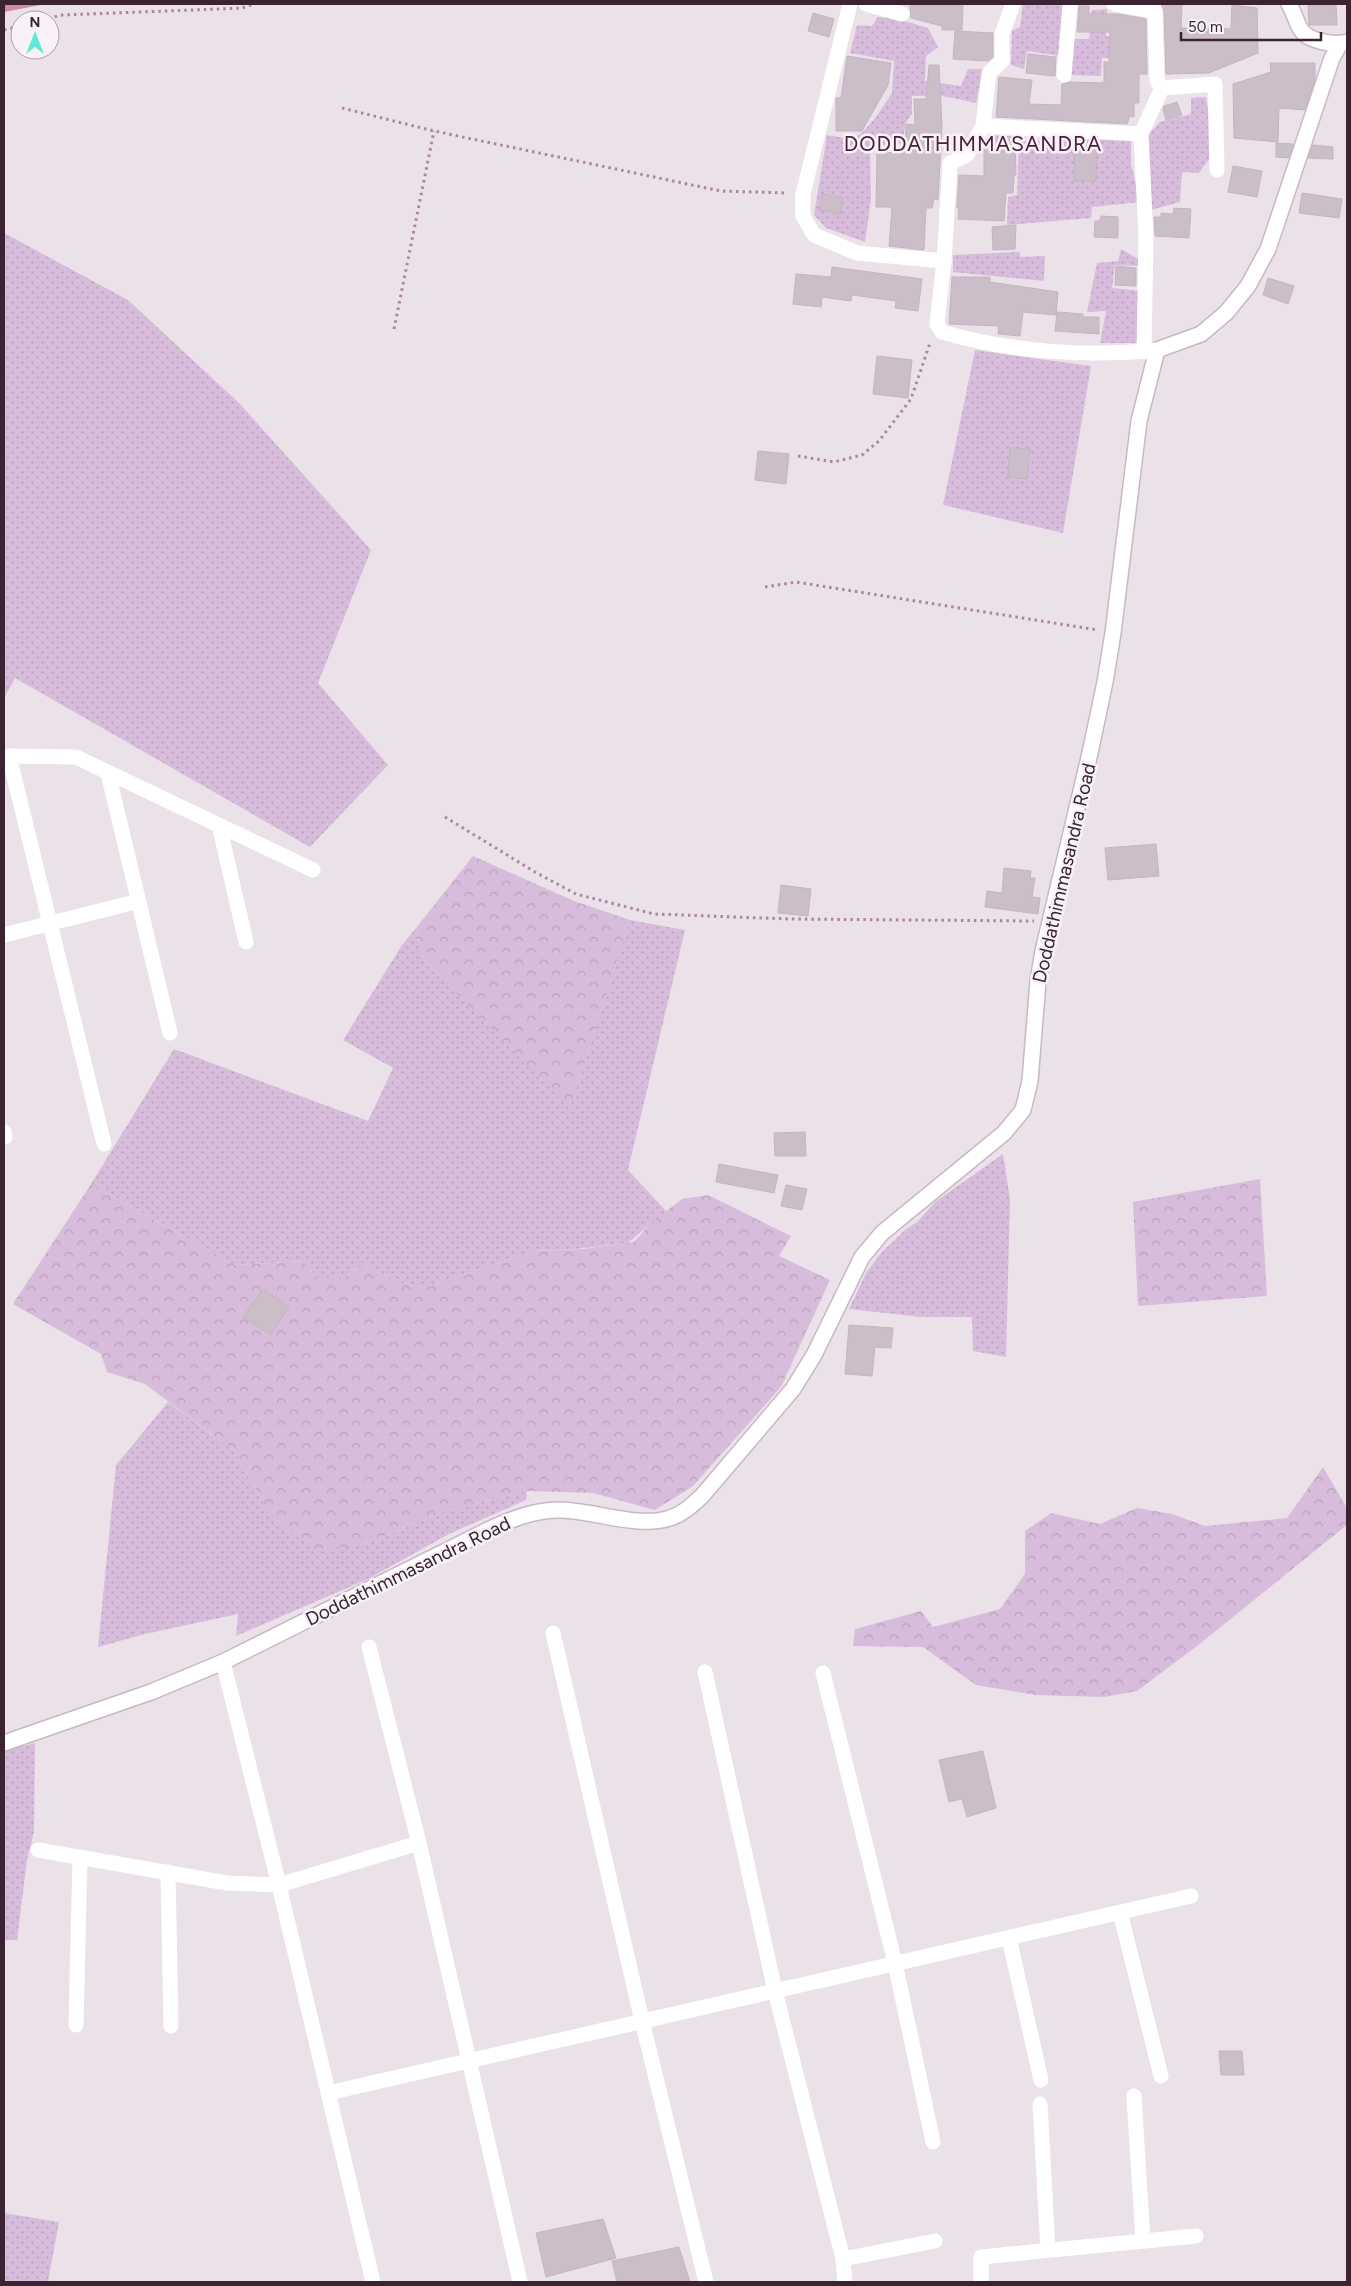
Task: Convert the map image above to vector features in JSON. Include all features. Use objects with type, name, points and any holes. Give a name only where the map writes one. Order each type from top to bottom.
[{"type":"street","points":[[850,4],[803,194],[803,216],[814,235],[857,253],[944,261]]},
{"type":"street","points":[[866,4],[902,14]]},
{"type":"street","points":[[1013,4],[1002,34],[1002,61],[989,73],[982,126],[967,155],[950,163],[944,261],[937,324],[942,332],[977,342],[1045,351],[1151,351],[1201,334],[1226,313],[1248,286],[1268,249],[1332,58],[1344,43]]},
{"type":"street","points":[[1064,75],[1070,4]]},
{"type":"street","points":[[1114,4],[1155,11],[1157,80],[1162,88]]},
{"type":"street","points":[[1289,4],[1302,32],[1325,43],[1344,43]]},
{"type":"street","points":[[1162,88],[1215,84],[1217,170]]},
{"type":"street","points":[[982,126],[1141,134],[1162,88]]},
{"type":"street","name":"Doddathimmasandra Road","points":[[4,1743],[151,1692],[223,1662],[481,1533],[522,1515],[556,1510],[642,1521],[670,1518],[686,1510],[702,1496],[793,1389],[814,1355],[862,1257],[882,1233],[1004,1133],[1022,1110],[1030,1081],[1038,981],[1049,922],[1090,753],[1113,633],[1139,422],[1151,351],[1141,134]]},
{"type":"street","points":[[104,1144],[8,756],[76,758],[313,870]]},
{"type":"street","points":[[108,773],[170,1033]]},
{"type":"street","points":[[219,825],[246,942]]},
{"type":"street","points":[[4,934],[139,902]]},
{"type":"street","points":[[553,1633],[642,2021],[706,2282]]},
{"type":"street","points":[[369,1647],[419,1843],[520,2282]]},
{"type":"street","points":[[223,1662],[279,1885],[373,2282]]},
{"type":"street","points":[[705,1672],[775,1991],[843,2259],[845,2282]]},
{"type":"street","points":[[823,1673],[895,1963],[933,2142]]},
{"type":"street","points":[[38,1850],[228,1883],[279,1885],[419,1843]]},
{"type":"street","points":[[76,2025],[80,1858]]},
{"type":"street","points":[[168,1872],[171,2026]]},
{"type":"street","points":[[328,2093],[1191,1896]]},
{"type":"street","points":[[1120,1912],[1161,2076]]},
{"type":"street","points":[[1009,1938],[1041,2080]]},
{"type":"street","points":[[1134,2096],[1143,2241]]},
{"type":"street","points":[[1040,2104],[1048,2250]]},
{"type":"street","points":[[981,2282],[981,2257],[1196,2236]]},
{"type":"street","points":[[843,2259],[935,2241]]},
{"type":"path","points":[[60,16],[242,8],[254,4]]},
{"type":"path","points":[[342,108],[434,131],[720,191],[803,194]]},
{"type":"path","points":[[394,329],[434,131]]},
{"type":"path","points":[[798,456],[834,462],[862,455],[879,441],[911,399],[931,340],[939,327]]},
{"type":"path","points":[[765,588],[796,582],[1113,633]]},
{"type":"path","points":[[446,817],[535,872],[576,894],[654,914],[790,919],[1049,922]]},
{"type":"green space","points":[[1023,4],[1064,4],[1061,56],[1027,51],[1024,69],[1011,65],[1012,31],[1020,27]]},
{"type":"green space","points":[[1107,9],[1106,36],[1123,39],[1123,58],[1102,58],[1101,76],[1068,75],[1071,39],[1089,39],[1092,10]]},
{"type":"green space","points":[[878,17],[898,19],[928,28],[938,47],[926,56],[925,81],[961,86],[968,69],[983,69],[976,103],[943,96],[912,96],[912,114],[906,122],[902,143],[870,147],[871,199],[865,242],[826,228],[814,215],[827,135],[851,139],[862,133],[876,117],[892,93],[894,61],[850,53],[857,25],[872,26]]},
{"type":"green space","points":[[1206,97],[1214,152],[1199,173],[1182,172],[1180,202],[1151,210],[1145,138],[1160,122],[1191,114],[1191,98]]},
{"type":"green space","points":[[1131,138],[1131,164],[1140,202],[1092,207],[1091,218],[1007,225],[1008,197],[1017,195],[1019,141]]},
{"type":"green space","points":[[4,233],[128,300],[239,403],[371,550],[318,683],[388,765],[310,847],[15,678],[4,698]]},
{"type":"green space","points":[[1121,249],[1140,260],[1142,266],[1115,265],[1112,288],[1141,291],[1138,343],[1100,343],[1106,311],[1087,312],[1097,263],[1118,261]]},
{"type":"green space","points":[[1020,252],[1020,257],[1045,256],[1044,281],[953,272],[953,255]]},
{"type":"green space","points":[[975,350],[1091,366],[1063,533],[943,505]]},
{"type":"green space","points":[[473,856],[574,901],[630,920],[570,1109],[423,959],[416,928]]},
{"type":"green space","points":[[630,920],[685,930],[628,1170],[666,1211],[628,1243],[535,1251],[424,1288],[402,1283],[362,1263],[347,1276],[318,1279],[303,1261],[235,1265],[91,1184],[174,1049],[368,1121],[393,1068],[343,1040],[402,945],[416,928],[423,959],[570,1108]]},
{"type":"green space","points":[[1003,1154],[1010,1199],[1006,1357],[973,1351],[972,1317],[921,1317],[849,1309],[866,1273],[881,1253],[905,1230],[917,1222],[935,1202]]},
{"type":"green space","points":[[1260,1179],[1267,1296],[1138,1306],[1133,1202]]},
{"type":"green space","points":[[91,1184],[235,1265],[303,1261],[318,1279],[347,1276],[362,1263],[402,1283],[424,1288],[535,1251],[583,1249],[634,1242],[652,1222],[682,1199],[708,1195],[791,1236],[779,1256],[830,1280],[781,1387],[693,1486],[655,1510],[593,1493],[527,1491],[446,1511],[362,1545],[313,1550],[270,1514],[234,1451],[145,1384],[107,1372],[101,1354],[13,1304]]},
{"type":"green space","points":[[168,1402],[234,1451],[270,1514],[362,1545],[446,1511],[527,1491],[526,1500],[449,1534],[368,1579],[236,1636],[238,1614],[145,1634],[98,1647],[116,1465]]},
{"type":"green space","points":[[1323,1467],[1347,1508],[1347,1525],[1197,1646],[1137,1691],[1104,1697],[1035,1695],[976,1685],[923,1647],[853,1646],[855,1629],[921,1611],[933,1627],[1000,1609],[1025,1574],[1025,1531],[1051,1513],[1100,1524],[1137,1508],[1172,1514],[1205,1526],[1287,1518]]},
{"type":"green space","points":[[35,1743],[34,1832],[27,1860],[17,1940],[4,1940],[4,1751]]},
{"type":"green space","points":[[4,2213],[59,2222],[48,2282],[4,2282]]},
{"type":"shaded area","points":[[4,4],[46,4],[10,10],[4,12]]},
{"type":"building","points":[[910,4],[963,4],[962,30],[942,30],[942,26],[911,18]]},
{"type":"building","points":[[1161,4],[1182,4],[1181,28],[1231,29],[1232,5],[1257,8],[1258,53],[1209,73],[1166,74],[1164,11]]},
{"type":"building","points":[[1336,4],[1337,25],[1309,25],[1308,5]]},
{"type":"building","points":[[1079,6],[1089,6],[1089,14],[1119,14],[1146,19],[1147,74],[1139,74],[1139,103],[1134,103],[1134,117],[1130,116],[1127,124],[996,117],[999,77],[1032,80],[1029,104],[1061,105],[1062,84],[1070,82],[1104,83],[1104,62],[1109,62],[1110,32],[1077,32]]},
{"type":"building","points":[[813,13],[834,19],[829,37],[808,31]]},
{"type":"building","points":[[955,31],[993,33],[993,57],[988,61],[953,59]]},
{"type":"building","points":[[1028,54],[1056,57],[1055,76],[1026,73]]},
{"type":"building","points":[[847,56],[891,63],[888,85],[862,131],[836,131],[836,98],[841,98]]},
{"type":"building","points":[[1270,63],[1315,63],[1315,79],[1305,110],[1279,108],[1278,142],[1234,138],[1233,84],[1271,72]]},
{"type":"building","points":[[929,65],[939,65],[942,126],[938,200],[934,199],[932,208],[926,208],[924,250],[889,246],[892,207],[876,207],[877,152],[905,153],[906,124],[915,125],[914,99],[926,99]]},
{"type":"building","points":[[1177,102],[1182,115],[1166,120],[1164,106]]},
{"type":"building","points":[[995,136],[1015,137],[1016,175],[1014,175],[1013,193],[1006,193],[1004,221],[958,219],[959,175],[984,176],[984,144],[987,138],[995,138]]},
{"type":"building","points":[[1075,140],[1097,141],[1096,181],[1074,181]]},
{"type":"building","points":[[1276,143],[1293,144],[1289,158],[1276,157]]},
{"type":"building","points":[[1313,145],[1333,147],[1333,159],[1308,158]]},
{"type":"building","points":[[1233,166],[1262,171],[1257,197],[1228,192]]},
{"type":"building","points":[[1302,193],[1342,199],[1339,218],[1299,213]]},
{"type":"building","points":[[822,194],[843,198],[840,214],[819,210]]},
{"type":"building","points":[[1174,208],[1191,209],[1189,238],[1155,236],[1154,217],[1161,217],[1161,213],[1173,214]]},
{"type":"building","points":[[1101,216],[1118,217],[1118,238],[1094,237],[1095,221],[1100,221]]},
{"type":"building","points":[[1016,225],[1015,249],[993,250],[992,227]]},
{"type":"building","points":[[1116,266],[1136,268],[1136,286],[1115,285]]},
{"type":"building","points":[[832,267],[922,279],[918,311],[895,308],[896,301],[852,295],[851,301],[822,297],[821,307],[793,304],[796,274],[831,277]]},
{"type":"building","points":[[952,277],[990,277],[990,282],[1058,292],[1056,315],[1023,312],[1020,336],[998,334],[999,326],[949,324]]},
{"type":"building","points":[[1268,278],[1294,286],[1288,304],[1263,295]]},
{"type":"building","points":[[1057,312],[1083,314],[1083,317],[1099,317],[1099,334],[1055,331]]},
{"type":"building","points":[[877,356],[912,360],[908,398],[873,394]]},
{"type":"building","points":[[1010,448],[1030,449],[1027,479],[1008,477]]},
{"type":"building","points":[[758,451],[789,454],[786,484],[755,480]]},
{"type":"building","points":[[1156,844],[1159,876],[1108,880],[1105,848]]},
{"type":"building","points":[[1004,868],[1031,871],[1030,878],[1035,878],[1032,897],[1040,898],[1038,914],[985,907],[987,891],[1002,893]]},
{"type":"building","points":[[781,885],[811,889],[808,916],[778,913]]},
{"type":"building","points":[[805,1132],[806,1156],[775,1156],[774,1133]]},
{"type":"building","points":[[719,1164],[778,1175],[774,1193],[716,1182]]},
{"type":"building","points":[[786,1185],[807,1189],[802,1210],[781,1206]]},
{"type":"building","points":[[263,1289],[289,1307],[270,1335],[243,1317]]},
{"type":"building","points":[[849,1325],[893,1328],[891,1348],[875,1347],[872,1376],[845,1374]]},
{"type":"building","points":[[983,1751],[996,1808],[967,1817],[962,1799],[949,1802],[939,1760]]},
{"type":"building","points":[[1219,2051],[1242,2051],[1244,2075],[1221,2075]]},
{"type":"building","points":[[603,2219],[616,2258],[546,2277],[536,2233]]},
{"type":"building","points":[[679,2247],[690,2282],[617,2282],[612,2261]]},
{"type":"district","name":"DODDATHIMMASANDRA","points":[[973,143]]}]
